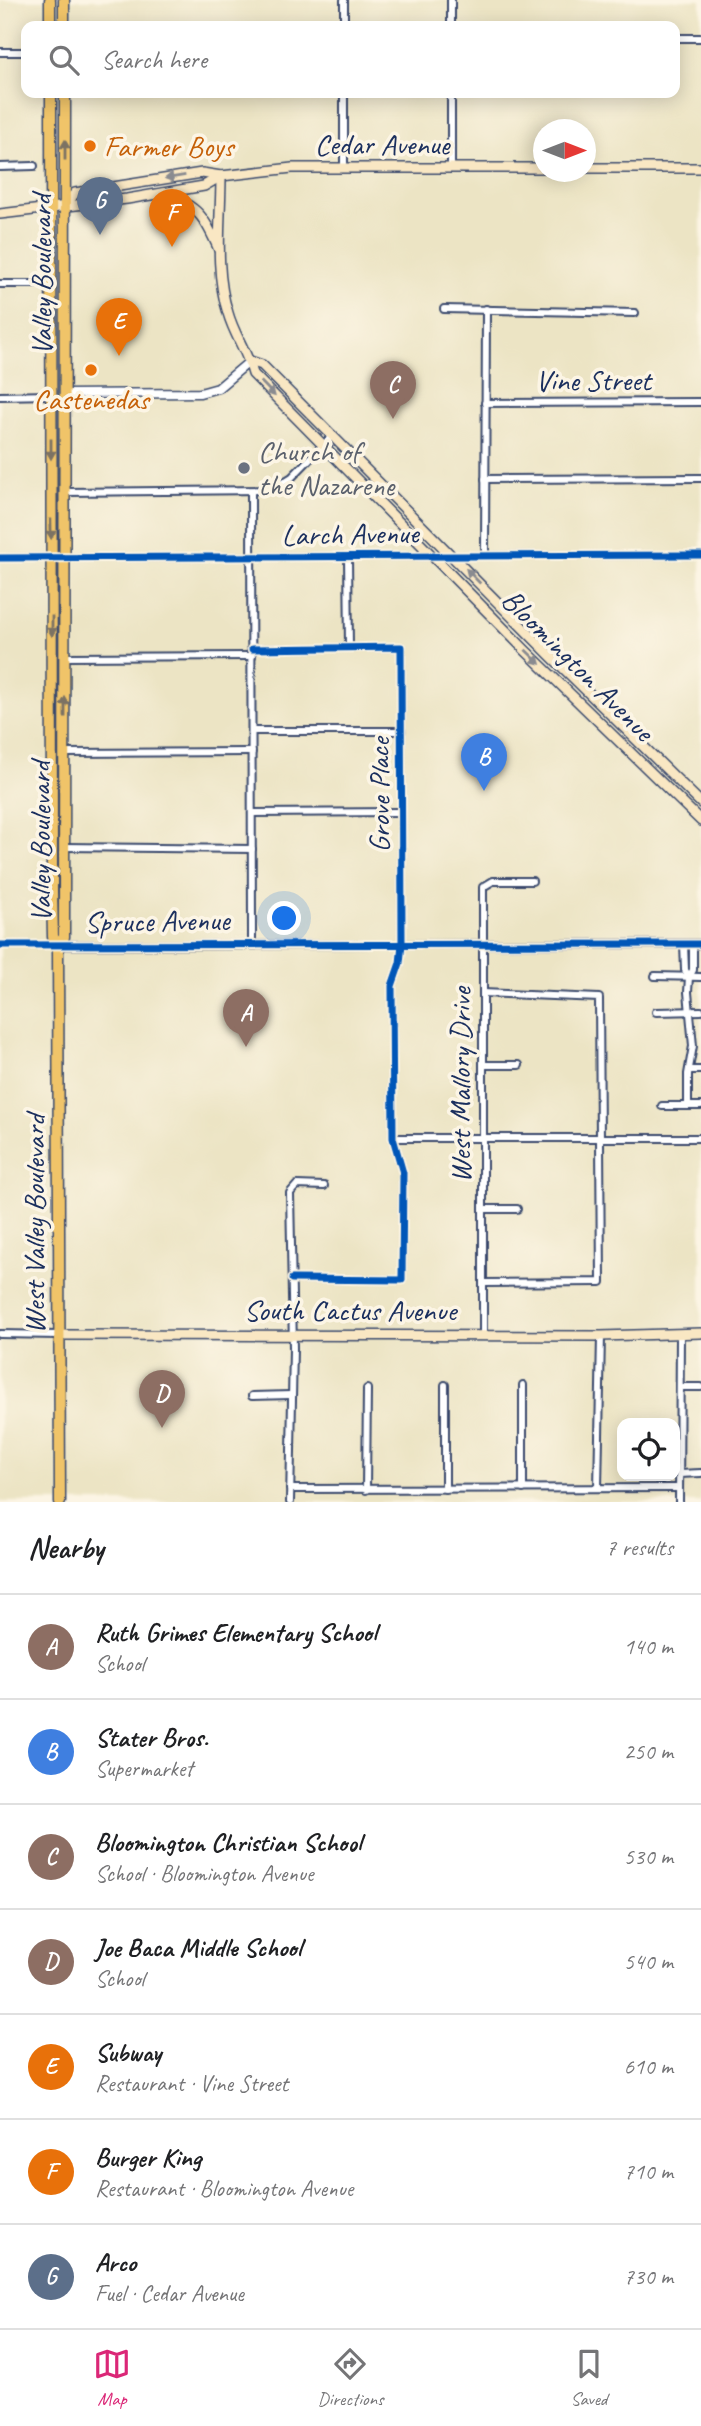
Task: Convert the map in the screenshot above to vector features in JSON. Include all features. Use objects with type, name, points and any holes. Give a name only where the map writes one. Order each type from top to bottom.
[{"type":"main road","points":[[50,0],[50,21]]},
{"type":"main road","points":[[64,0],[64,21]]},
{"type":"main road","name":"Valley Boulevard","points":[[51,98],[53,937],[58,945],[64,937],[65,98]]},
{"type":"main road","name":"Cedar Avenue","points":[[65,207],[75,193],[202,173],[222,176],[292,168],[533,169]]},
{"type":"main road","points":[[596,168],[701,168]]},
{"type":"main road","name":"Cedar Avenue","points":[[0,214],[52,209],[204,186],[222,176]]},
{"type":"main road","name":"Bloomington Avenue","points":[[222,176],[221,283],[228,314],[238,341],[250,360],[253,374],[630,754],[701,821]]},
{"type":"main road","points":[[162,193],[181,200],[206,220],[220,255]]},
{"type":"main road","name":"Bloomington Avenue","points":[[250,360],[262,365],[698,800]]},
{"type":"main road","points":[[575,698],[585,688]]},
{"type":"main road","points":[[654,774],[671,783],[688,799],[698,800]]},
{"type":"main road","name":"West Valley Boulevard","points":[[58,945],[60,1502]]},
{"type":"main road","name":"South Cactus Avenue","points":[[59,1335],[701,1334]]},
{"type":"street","points":[[344,0],[344,21]]},
{"type":"street","points":[[451,0],[451,21]]},
{"type":"street","points":[[680,38],[701,38]]},
{"type":"street","points":[[0,52],[21,52]]},
{"type":"street","points":[[344,98],[344,168]]},
{"type":"street","points":[[451,98],[451,169]]},
{"type":"street","points":[[0,167],[34,166]]},
{"type":"street","points":[[0,284],[51,284]]},
{"type":"street","points":[[444,309],[635,313]]},
{"type":"street","points":[[485,309],[485,556]]},
{"type":"street","points":[[65,394],[205,393],[218,388],[250,360]]},
{"type":"street","points":[[0,396],[51,395]]},
{"type":"street","name":"Vine Street","points":[[485,403],[701,402]]},
{"type":"street","points":[[64,492],[271,490],[285,483],[332,436]]},
{"type":"street","points":[[485,479],[701,478]]},
{"type":"street","points":[[251,492],[252,943]]},
{"type":"street","name":"Larch Avenue","points":[[0,558],[701,555]]},
{"type":"street","points":[[64,657],[349,648],[348,556]]},
{"type":"street","name":"Grove Place","points":[[292,1279],[402,1280],[403,1173],[393,1138],[392,986],[400,963],[402,944],[401,647],[349,648]]},
{"type":"street","points":[[252,731],[402,731]]},
{"type":"street","points":[[65,753],[252,752]]},
{"type":"street","points":[[252,813],[402,812]]},
{"type":"street","points":[[64,848],[252,849]]},
{"type":"street","name":"West Mallory Drive","points":[[483,1335],[482,887],[493,881],[532,881]]},
{"type":"street","points":[[688,1106],[693,1046],[689,1011],[689,977],[693,970],[692,944]]},
{"type":"street","name":"Spruce Avenue","points":[[0,945],[692,944]]},
{"type":"street","points":[[655,976],[701,977]]},
{"type":"street","points":[[483,993],[599,998],[601,1282],[484,1283]]},
{"type":"street","points":[[656,1012],[701,1011]]},
{"type":"street","points":[[693,1046],[701,1046]]},
{"type":"street","points":[[483,1065],[519,1065]]},
{"type":"street","points":[[689,1070],[701,1070]]},
{"type":"street","points":[[662,1106],[701,1106]]},
{"type":"street","points":[[393,1138],[701,1138]]},
{"type":"street","points":[[290,1502],[293,1335],[290,1193],[295,1186],[324,1186]]},
{"type":"street","points":[[483,1209],[517,1209]]},
{"type":"street","name":"South Cactus Avenue","points":[[0,1334],[59,1335]]},
{"type":"street","points":[[680,1334],[680,1418]]},
{"type":"street","points":[[598,1488],[601,1336]]},
{"type":"street","points":[[445,1385],[445,1489]]},
{"type":"street","points":[[523,1385],[523,1489]]},
{"type":"street","points":[[680,1387],[701,1387]]},
{"type":"street","points":[[366,1490],[367,1389]]},
{"type":"street","points":[[252,1396],[291,1395]]},
{"type":"street","points":[[680,1474],[701,1473]]},
{"type":"street","points":[[680,1481],[680,1502]]},
{"type":"street","points":[[290,1489],[679,1488]]},
{"type":"cycle path","points":[[0,558],[701,555]]},
{"type":"cycle path","points":[[252,649],[401,647],[402,944],[400,963],[392,986],[393,1138],[403,1173],[402,1280],[292,1279]]},
{"type":"cycle path","points":[[0,945],[701,944]]},
{"type":"place","name":"Farmer Boys","points":[[90,146]]},
{"type":"place","name":"Arco","points":[[100,235]]},
{"type":"place","name":"Burger King","points":[[172,247]]},
{"type":"place","name":"Subway","points":[[119,356]]},
{"type":"place","name":"Castenedas","points":[[91,370]]},
{"type":"place","name":"Bloomington Christian School","points":[[393,419]]},
{"type":"place","name":"Church of the Nazarene","points":[[244,468]]},
{"type":"place","name":"Stater Bros.","points":[[484,791]]},
{"type":"place","name":"Ruth Grimes Elementary School","points":[[246,1047]]},
{"type":"place","name":"Joe Baca Middle School","points":[[162,1428]]}]
